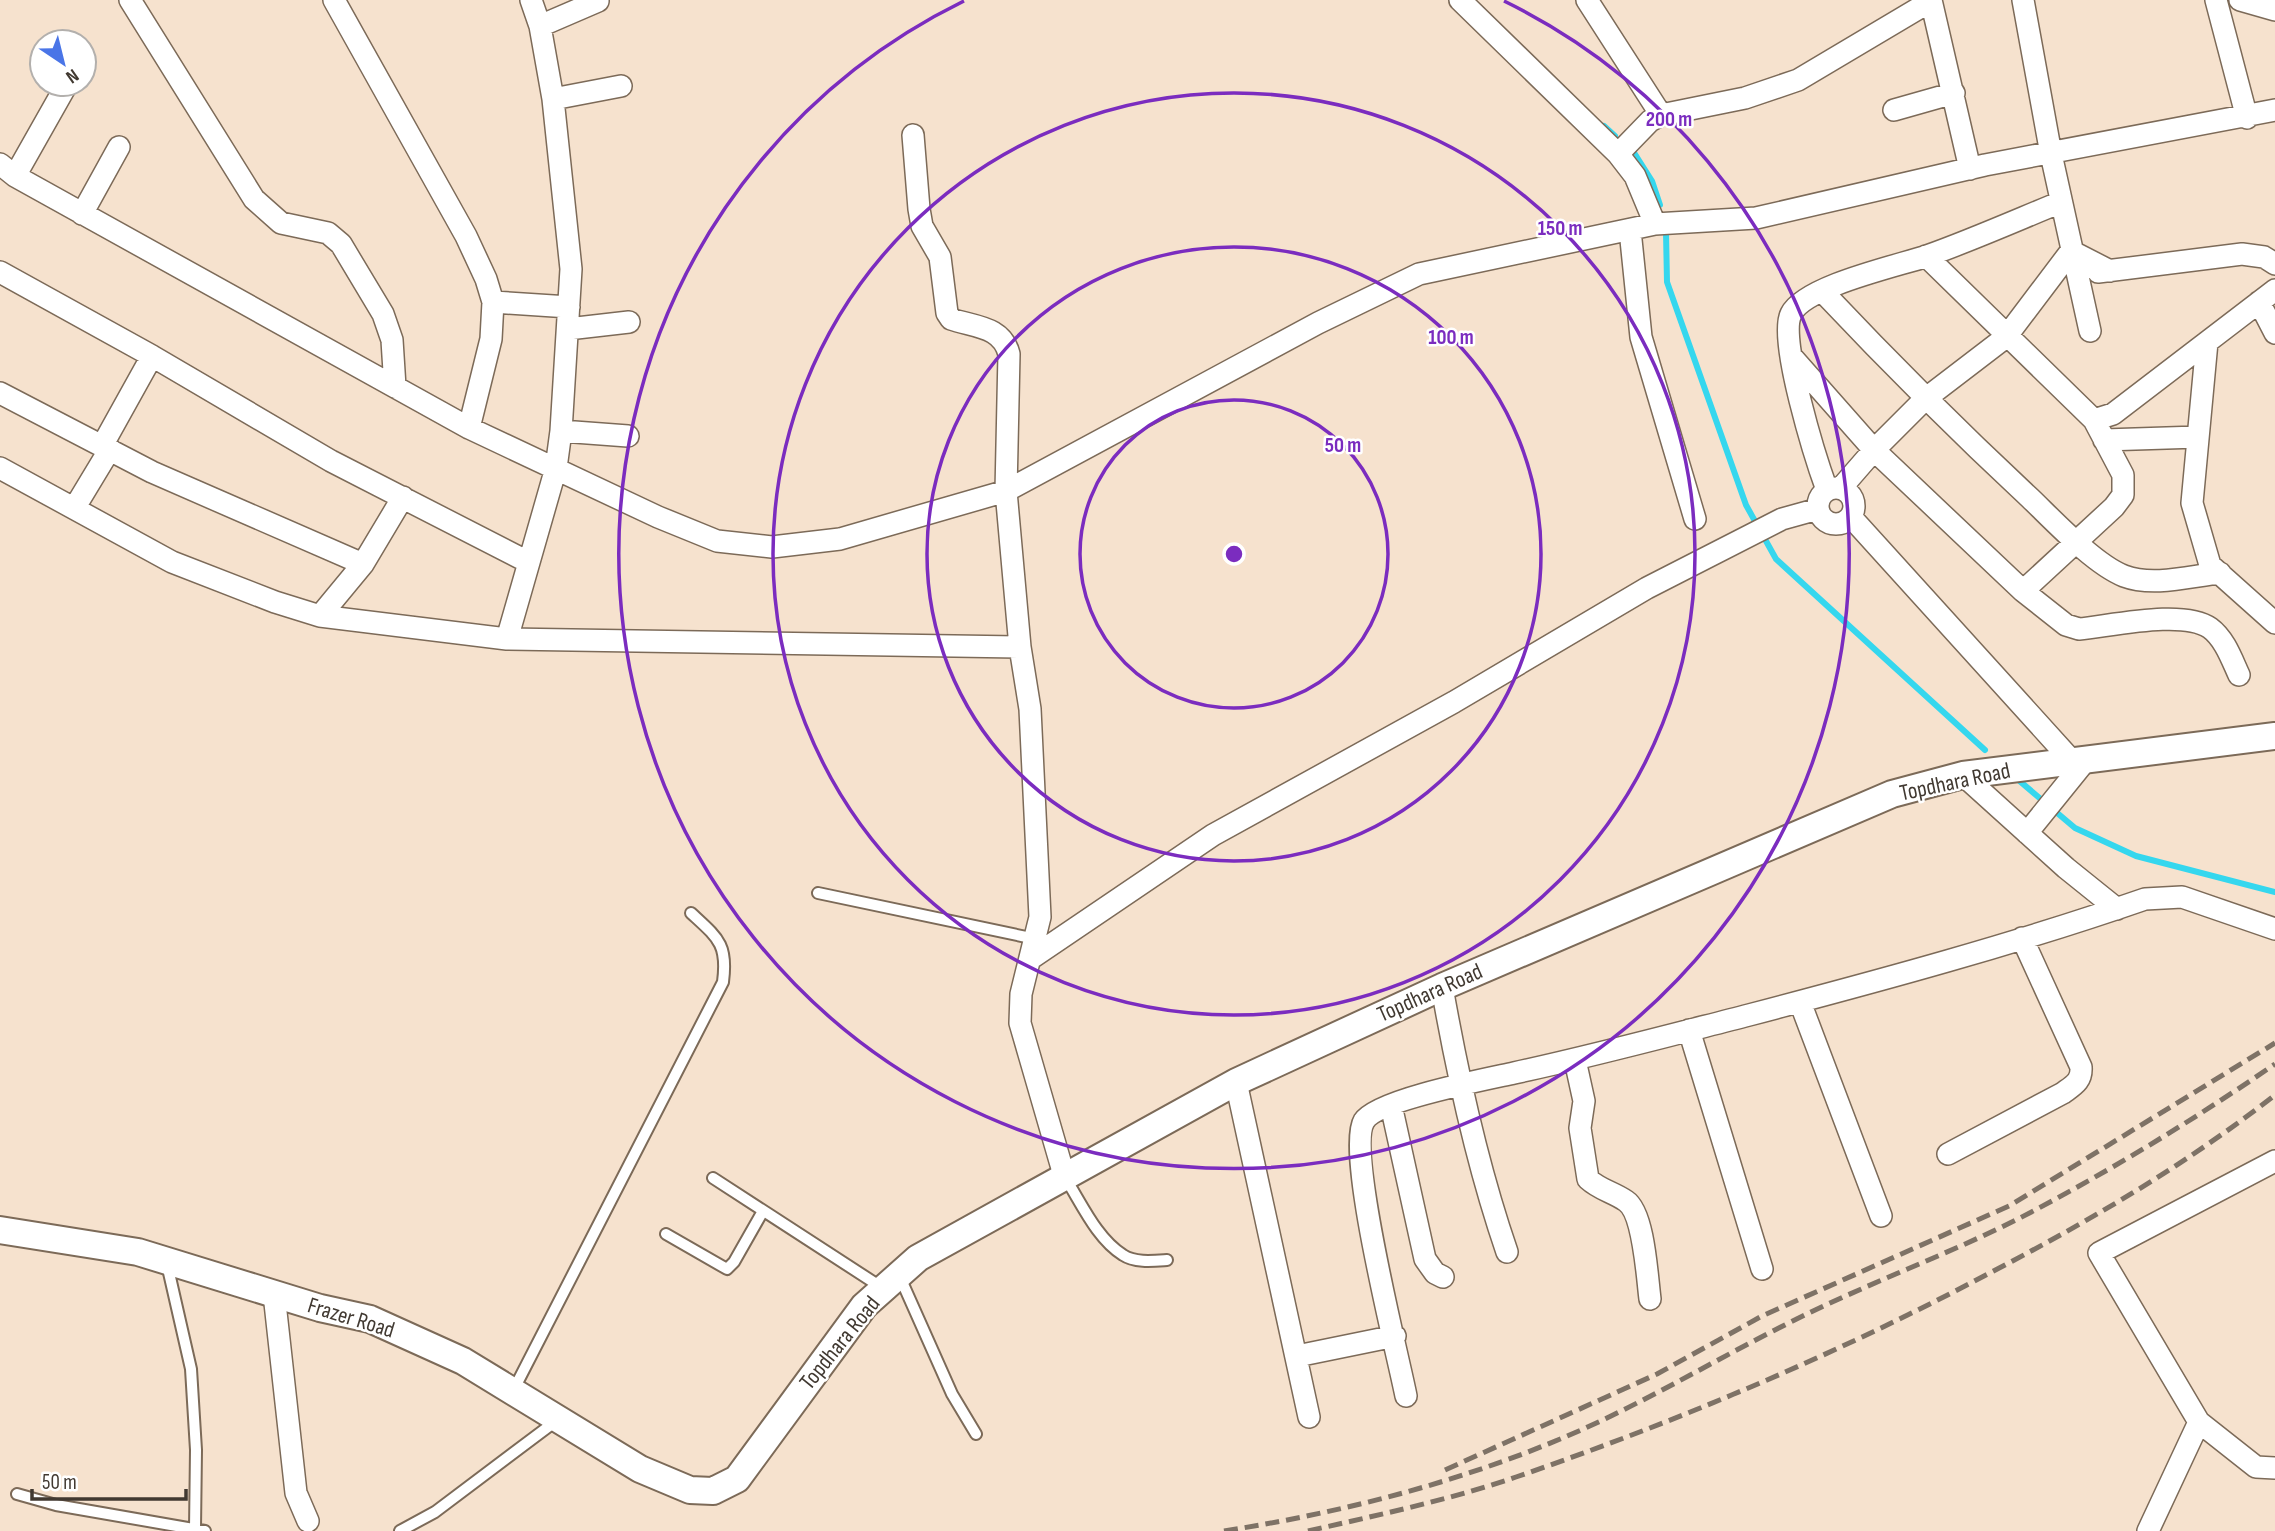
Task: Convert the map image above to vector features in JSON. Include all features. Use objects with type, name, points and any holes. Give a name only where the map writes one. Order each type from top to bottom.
[{"type":"street","points":[[130,0],[254,199],[281,223],[328,233],[341,244],[383,314],[393,340],[396,387]]},
{"type":"street","points":[[334,0],[466,236],[493,302],[491,339],[469,428]]},
{"type":"street","points":[[507,639],[556,468],[572,269],[554,100],[540,26],[531,0]]},
{"type":"street","points":[[1460,0],[1618,154],[1634,176],[1655,224]]},
{"type":"street","points":[[1587,0],[1661,115]]},
{"type":"street","points":[[2023,0],[2051,154],[2090,331]]},
{"type":"street","points":[[2216,0],[2247,118]]},
{"type":"street","points":[[2240,0],[2275,10]]},
{"type":"street","points":[[540,26],[598,1]]},
{"type":"street","points":[[1618,154],[1650,121],[1661,115],[1745,98],[1798,80],[1931,1],[1970,169]]},
{"type":"street","points":[[554,100],[621,86]]},
{"type":"street","points":[[1894,110],[1954,93]]},
{"type":"street","points":[[57,98],[8,170],[82,214],[469,428],[717,541],[772,547],[840,539],[1006,491],[1318,323],[1419,274],[1655,224],[1756,218],[1970,169],[2247,118],[2275,110]]},
{"type":"street","points":[[913,135],[922,226],[940,257],[947,313],[951,319],[989,329],[1007,346],[1006,491],[1020,647],[1030,709],[1040,917],[1021,994],[1020,1023],[1064,1175]]},
{"type":"street","points":[[82,214],[119,147]]},
{"type":"street","points":[[1829,496],[1853,497],[1854,511],[1851,517],[1839,525],[1825,521],[1829,496],[1809,436],[1787,337],[1790,315],[1797,305],[1822,291],[1926,256],[2061,202]]},
{"type":"street","points":[[1630,230],[1642,337],[1695,519]]},
{"type":"street","points":[[2071,251],[2110,271]]},
{"type":"street","points":[[1030,960],[1213,835],[1454,702],[1647,588],[1829,496],[1924,399],[2006,337],[2071,251]]},
{"type":"street","points":[[2076,275],[2242,254],[2264,257],[2275,264]]},
{"type":"street","points":[[1926,256],[2094,420],[2123,475],[2123,495],[2023,591]]},
{"type":"street","points":[[0,272],[152,355],[331,461],[527,562]]},
{"type":"street","points":[[1822,291],[1924,399],[2076,542],[2124,576],[2153,580],[2220,573]]},
{"type":"street","points":[[2094,420],[2113,414],[2267,296],[2275,333]]},
{"type":"street","points":[[493,302],[569,307]]},
{"type":"street","points":[[568,329],[629,322]]},
{"type":"street","points":[[2207,342],[2192,503],[2210,565],[2275,623]]},
{"type":"street","points":[[75,507],[152,355]]},
{"type":"street","points":[[1791,356],[1874,450],[2023,591],[2066,625],[2079,629],[2169,620],[2195,623],[2210,628],[2224,643],[2239,675]]},
{"type":"street","points":[[0,393],[152,472],[363,564]]},
{"type":"street","points":[[561,431],[628,436]]},
{"type":"street","points":[[2104,440],[2199,437]]},
{"type":"street","points":[[0,468],[172,562],[275,602],[320,616],[507,639],[1020,647]]},
{"type":"street","points":[[320,616],[363,564],[403,497]]},
{"type":"street","points":[[1851,517],[2079,761],[2064,787],[2027,833]]},
{"type":"street","name":"Topdhara Road","points":[[713,1491],[737,1479],[864,1306],[918,1258],[1236,1082],[1442,987],[1892,794],[1963,775],[2275,736]]},
{"type":"street","points":[[1963,775],[2117,909]]},
{"type":"street","points":[[1406,1396],[1362,1183],[1361,1131],[1365,1119],[1380,1108],[1459,1085],[1575,1060],[1800,1002],[2022,938],[2145,899],[2182,897],[2275,929]]},
{"type":"street","points":[[1948,1154],[2063,1093],[2082,1076],[2081,1067],[2022,938]]},
{"type":"street","points":[[1442,987],[1459,1085],[1486,1191],[1507,1252]]},
{"type":"street","points":[[1800,1002],[1881,1216]]},
{"type":"street","points":[[1689,1030],[1762,1269]]},
{"type":"street","points":[[1575,1060],[1584,1101],[1580,1128],[1588,1179],[1602,1191],[1626,1201],[1637,1215],[1650,1299]]},
{"type":"street","points":[[1236,1082],[1308,1417]]},
{"type":"street","points":[[1391,1105],[1425,1259],[1435,1273],[1443,1277]]},
{"type":"street","points":[[2275,1161],[2099,1254],[2199,1422],[2256,1467],[2275,1468]]},
{"type":"street","name":"Frazer Road","points":[[0,1230],[138,1252],[274,1294],[369,1319],[463,1361],[640,1469],[690,1490],[713,1491]]},
{"type":"street","points":[[274,1294],[296,1493],[308,1521]]},
{"type":"street","points":[[1297,1356],[1395,1336]]},
{"type":"street","points":[[2148,1531],[2199,1422]]},
{"type":"lane","points":[[818,893],[1036,939]]},
{"type":"lane","points":[[513,1391],[723,982],[727,955],[716,936],[691,913]]},
{"type":"lane","points":[[1064,1175],[1103,1238],[1125,1256],[1143,1261],[1167,1260]]},
{"type":"lane","points":[[713,1178],[763,1210],[892,1282],[976,1434]]},
{"type":"lane","points":[[666,1234],[727,1269],[734,1262],[763,1210]]},
{"type":"lane","points":[[17,1494],[56,1505],[200,1530],[191,1369],[166,1261]]},
{"type":"lane","points":[[400,1531],[435,1512],[559,1419]]},
{"type":"waterway","points":[[1604,126],[1615,136]]},
{"type":"waterway","points":[[1633,151],[1652,181],[1660,205]]},
{"type":"waterway","points":[[1666,232],[1667,282],[1746,505],[1776,559],[1985,750]]},
{"type":"waterway","points":[[2016,778],[2075,828],[2136,856],[2275,892]]},
{"type":"railway","points":[[1445,1470],[1657,1374],[1762,1316],[2009,1206],[2275,1043]]},
{"type":"railway","points":[[1224,1531],[1315,1514],[1406,1492],[1495,1464],[1581,1430],[1809,1313],[2016,1220],[2148,1146],[2275,1064]]},
{"type":"railway","points":[[1308,1531],[1439,1500],[1516,1477],[1636,1434],[1813,1360],[1928,1305],[2097,1214],[2205,1146],[2275,1095]]}]
